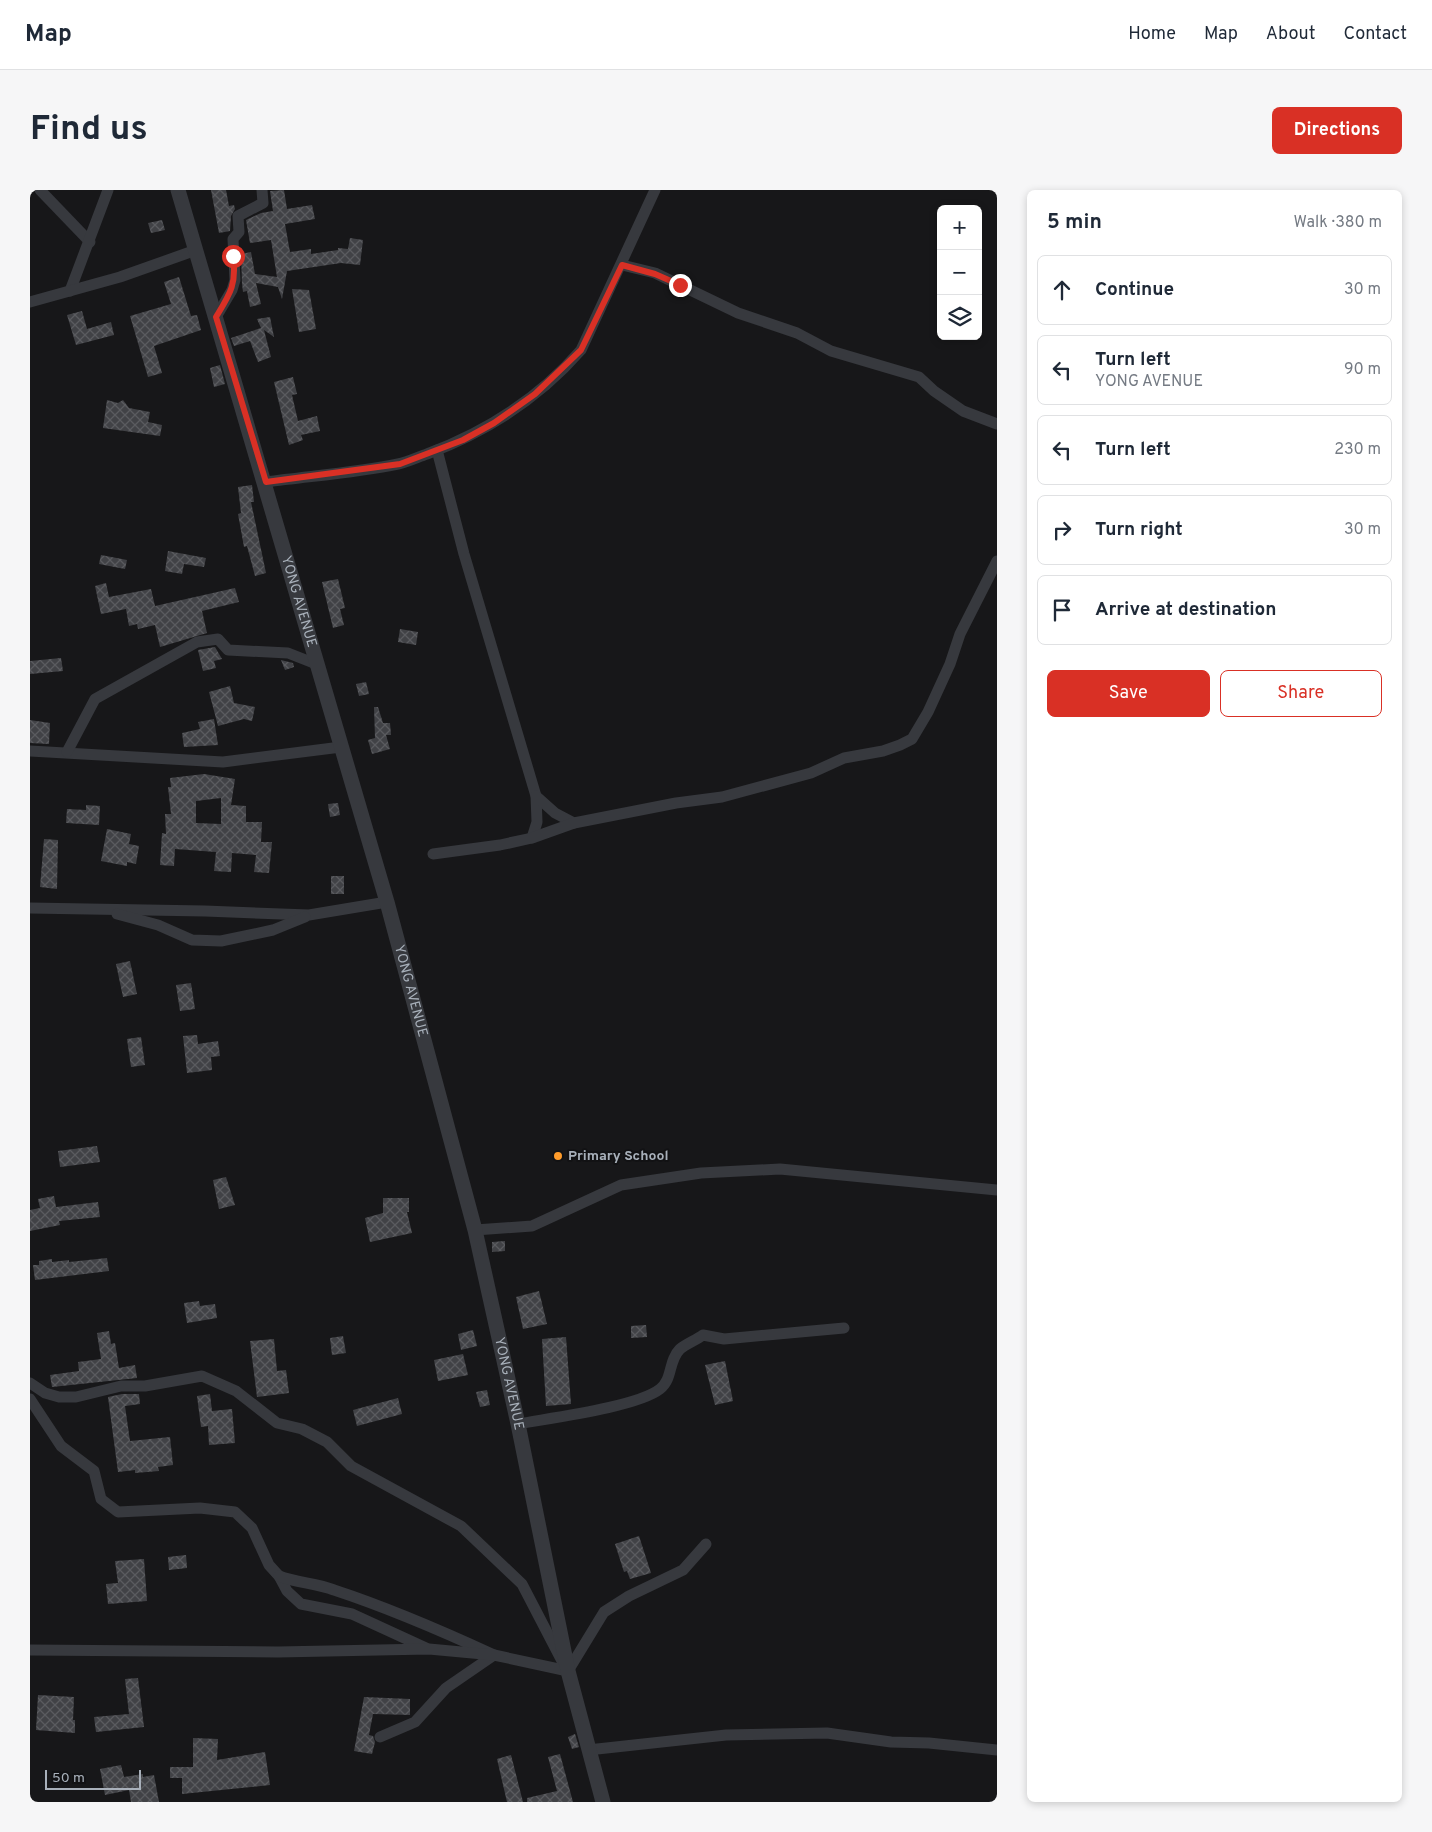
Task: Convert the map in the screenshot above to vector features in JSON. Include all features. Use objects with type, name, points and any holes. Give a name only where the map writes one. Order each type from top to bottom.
[{"type":"street","points":[[40,190],[90,242]]},
{"type":"street","points":[[70,291],[108,190]]},
{"type":"street","name":"YONG AVENUE","points":[[178,190],[266,482],[316,664],[387,902],[475,1230],[518,1424],[568,1671],[603,1802]]},
{"type":"street","points":[[216,317],[232,290],[234,280],[233,239],[239,232],[238,216],[263,204],[262,190]]},
{"type":"street","points":[[266,482],[400,464],[463,440],[494,423],[535,394],[568,365],[581,350],[622,265],[655,190]]},
{"type":"street","points":[[30,302],[120,277],[196,250]]},
{"type":"street","points":[[622,265],[655,274],[738,313],[797,333],[831,351],[919,377],[934,391],[963,411],[997,424]]},
{"type":"street","points":[[436,450],[464,554],[536,796],[537,822],[532,838]]},
{"type":"street","points":[[433,854],[500,845],[532,838],[574,823],[676,803],[722,797],[811,773],[844,758],[883,751],[912,739],[928,712],[950,664],[960,634],[997,560]]},
{"type":"street","points":[[67,752],[95,699],[197,642],[218,639],[228,650],[288,654],[316,664]]},
{"type":"street","points":[[30,751],[223,762],[341,747]]},
{"type":"street","points":[[536,796],[554,813],[574,823]]},
{"type":"street","points":[[30,908],[309,915],[387,902]]},
{"type":"street","points":[[100,909],[158,925],[192,940],[220,941],[273,930],[309,915]]},
{"type":"street","points":[[475,1230],[532,1226],[621,1185],[701,1173],[780,1169],[997,1190]]},
{"type":"street","points":[[518,1424],[638,1400],[659,1389],[668,1380],[670,1364],[680,1349],[703,1336],[724,1339],[844,1328]]},
{"type":"street","points":[[30,1383],[45,1393],[59,1397],[76,1397],[121,1386],[146,1386],[202,1376],[236,1391],[276,1423],[302,1429],[327,1442],[351,1466],[461,1526],[522,1584],[568,1671]]},
{"type":"street","points":[[30,1399],[61,1446],[94,1471],[101,1499],[118,1512],[200,1508],[235,1512],[252,1528],[269,1565],[279,1576],[287,1591],[301,1604],[352,1614],[429,1649]]},
{"type":"street","points":[[568,1671],[604,1612],[629,1596],[683,1570],[706,1544]]},
{"type":"street","points":[[279,1576],[295,1582],[314,1583],[376,1604],[494,1655]]},
{"type":"street","points":[[30,1650],[278,1652],[429,1649],[494,1655],[568,1671]]},
{"type":"street","points":[[380,1737],[415,1722],[446,1688],[494,1655]]},
{"type":"street","points":[[588,1750],[726,1735],[827,1733],[891,1742],[929,1743],[997,1750]]},
{"type":"building","points":[[211,190],[226,190],[229,206],[234,205],[235,209],[231,216],[230,231],[219,233]]},
{"type":"building","points":[[284,190],[287,209],[312,205],[315,219],[285,224],[290,252],[311,249],[311,254],[338,250],[338,248],[348,249],[350,238],[363,240],[360,265],[341,263],[287,271],[282,299],[278,287],[256,283],[261,304],[250,307],[247,291],[243,292],[241,254],[251,252],[255,274],[277,277],[271,240],[250,243],[246,220],[261,213],[273,211],[270,191]]},
{"type":"building","points":[[162,220],[165,230],[151,233],[148,223]]},
{"type":"building","points":[[179,277],[191,316],[197,315],[201,330],[154,346],[162,373],[148,377],[130,316],[171,304],[164,282]]},
{"type":"building","points":[[292,289],[309,290],[316,329],[299,332]]},
{"type":"building","points":[[82,311],[87,329],[111,322],[114,335],[76,345],[67,315]]},
{"type":"building","points":[[270,317],[274,337],[264,330],[271,357],[258,362],[250,341],[234,346],[231,338],[261,328],[257,319]]},
{"type":"building","points":[[220,365],[225,384],[214,387],[210,368]]},
{"type":"building","points":[[293,377],[297,394],[292,395],[298,421],[317,416],[320,431],[301,435],[303,440],[289,445],[274,382]]},
{"type":"building","points":[[107,400],[118,403],[123,400],[129,408],[150,412],[148,422],[162,425],[160,436],[103,428]]},
{"type":"building","points":[[252,485],[254,502],[251,502],[266,573],[255,576],[247,546],[244,547],[238,514],[241,513],[238,487]]},
{"type":"building","points":[[168,551],[206,558],[204,567],[184,564],[182,574],[165,571]]},
{"type":"building","points":[[101,555],[127,560],[125,569],[99,564]]},
{"type":"building","points":[[338,579],[345,608],[340,609],[344,625],[333,628],[322,582]]},
{"type":"building","points":[[106,583],[109,597],[151,589],[155,606],[235,588],[239,602],[202,611],[207,633],[160,647],[155,625],[138,629],[137,624],[129,626],[126,609],[101,614],[95,586]]},
{"type":"building","points":[[400,629],[418,632],[416,645],[398,642]]},
{"type":"building","points":[[215,647],[222,659],[214,661],[216,668],[203,671],[198,650]]},
{"type":"building","points":[[61,658],[63,671],[30,674],[30,661]]},
{"type":"building","points":[[281,660],[293,663],[294,667],[285,670]]},
{"type":"building","points":[[366,682],[369,694],[359,696],[356,684]]},
{"type":"building","points":[[230,686],[234,703],[255,707],[252,721],[244,719],[218,726],[209,692]]},
{"type":"building","points":[[374,707],[378,707],[383,723],[390,723],[391,735],[386,735],[390,749],[372,754],[368,740],[375,738]]},
{"type":"building","points":[[214,719],[218,745],[184,747],[182,733],[200,729],[198,722]]},
{"type":"building","points":[[30,720],[50,723],[49,744],[30,743]]},
{"type":"building","points":[[204,774],[235,779],[231,805],[246,806],[246,822],[262,822],[261,842],[272,842],[269,873],[254,872],[256,855],[232,853],[231,872],[214,871],[216,852],[175,849],[174,866],[160,865],[162,833],[166,834],[165,814],[171,814],[168,787],[171,787],[170,778]],"holes":[[[221,798],[221,824],[196,823],[196,801]]]},
{"type":"building","points":[[338,803],[340,815],[330,817],[328,804]]},
{"type":"building","points":[[86,805],[100,806],[99,825],[66,823],[67,809],[86,810]]},
{"type":"building","points":[[107,829],[131,834],[129,844],[139,846],[136,864],[127,862],[127,866],[101,861]]},
{"type":"building","points":[[44,839],[58,840],[57,889],[40,887]]},
{"type":"building","points":[[331,876],[344,876],[344,894],[331,894]]},
{"type":"building","points":[[130,961],[137,994],[123,997],[116,964]]},
{"type":"building","points":[[191,983],[195,1009],[180,1011],[176,985]]},
{"type":"building","points":[[197,1035],[198,1044],[218,1041],[220,1056],[211,1057],[212,1070],[187,1073],[183,1036]]},
{"type":"building","points":[[141,1037],[145,1065],[131,1067],[127,1039]]},
{"type":"building","points":[[97,1146],[100,1162],[60,1167],[58,1151]]},
{"type":"building","points":[[226,1177],[235,1205],[219,1209],[213,1180]]},
{"type":"building","points":[[54,1196],[56,1207],[98,1202],[100,1217],[59,1221],[60,1225],[30,1231],[30,1210],[40,1208],[38,1199]]},
{"type":"building","points":[[383,1198],[409,1198],[409,1212],[407,1212],[412,1233],[370,1242],[365,1218],[383,1213]]},
{"type":"building","points":[[505,1241],[505,1251],[492,1252],[492,1242]]},
{"type":"building","points":[[107,1258],[109,1271],[35,1280],[33,1265],[39,1265],[39,1261],[52,1259],[52,1262],[69,1260],[69,1262]]},
{"type":"building","points":[[539,1291],[547,1324],[523,1329],[516,1297]]},
{"type":"building","points":[[199,1301],[200,1306],[215,1304],[217,1318],[187,1323],[184,1303]]},
{"type":"building","points":[[646,1325],[647,1337],[631,1338],[631,1326]]},
{"type":"building","points":[[473,1330],[477,1346],[461,1350],[458,1334]]},
{"type":"building","points":[[109,1331],[111,1344],[115,1343],[119,1368],[135,1365],[137,1378],[52,1387],[50,1375],[79,1371],[78,1362],[101,1359],[97,1333]]},
{"type":"building","points":[[343,1336],[346,1353],[332,1355],[330,1338]]},
{"type":"building","points":[[566,1337],[571,1404],[546,1406],[542,1339]]},
{"type":"building","points":[[274,1339],[277,1371],[286,1370],[289,1393],[257,1397],[250,1341]]},
{"type":"building","points":[[463,1354],[468,1375],[438,1381],[434,1360]]},
{"type":"building","points":[[725,1361],[733,1401],[715,1405],[705,1365]]},
{"type":"building","points":[[487,1390],[490,1405],[480,1407],[476,1392]]},
{"type":"building","points":[[122,1394],[139,1394],[140,1404],[125,1406],[130,1441],[170,1437],[173,1465],[158,1467],[159,1471],[135,1473],[135,1470],[118,1472],[108,1397]]},
{"type":"building","points":[[210,1394],[212,1411],[232,1409],[235,1443],[209,1445],[208,1426],[201,1427],[197,1396]]},
{"type":"building","points":[[398,1398],[402,1414],[357,1426],[353,1410]]},
{"type":"building","points":[[639,1536],[651,1573],[630,1579],[627,1571],[624,1572],[615,1544]]},
{"type":"building","points":[[186,1555],[187,1568],[169,1570],[168,1557]]},
{"type":"building","points":[[144,1559],[147,1601],[108,1604],[106,1584],[118,1583],[115,1561]]},
{"type":"building","points":[[138,1678],[144,1727],[96,1732],[94,1717],[129,1714],[125,1679]]},
{"type":"building","points":[[38,1695],[74,1697],[73,1720],[75,1720],[75,1733],[36,1730]]},
{"type":"building","points":[[364,1697],[410,1699],[410,1715],[373,1714],[369,1735],[373,1736],[375,1742],[372,1754],[354,1751]]},
{"type":"building","points":[[575,1734],[579,1747],[572,1749],[568,1737]]},
{"type":"building","points":[[193,1738],[218,1739],[217,1760],[265,1752],[270,1785],[182,1794],[182,1778],[170,1778],[170,1767],[193,1767]]},
{"type":"building","points":[[560,1754],[573,1802],[527,1802],[527,1798],[557,1791],[548,1757]]},
{"type":"building","points":[[511,1755],[523,1802],[507,1802],[497,1759]]},
{"type":"building","points":[[121,1765],[124,1777],[143,1774],[143,1777],[154,1775],[159,1802],[131,1802],[129,1790],[105,1795],[100,1769]]},
{"type":"place","name":"Primary School","points":[[558,1156]]},
{"type":"route","points":[[233,256],[235,270],[232,290],[216,317],[266,482],[400,464],[463,440],[494,423],[535,394],[568,365],[581,350],[622,265],[655,274],[680,285]]}]
